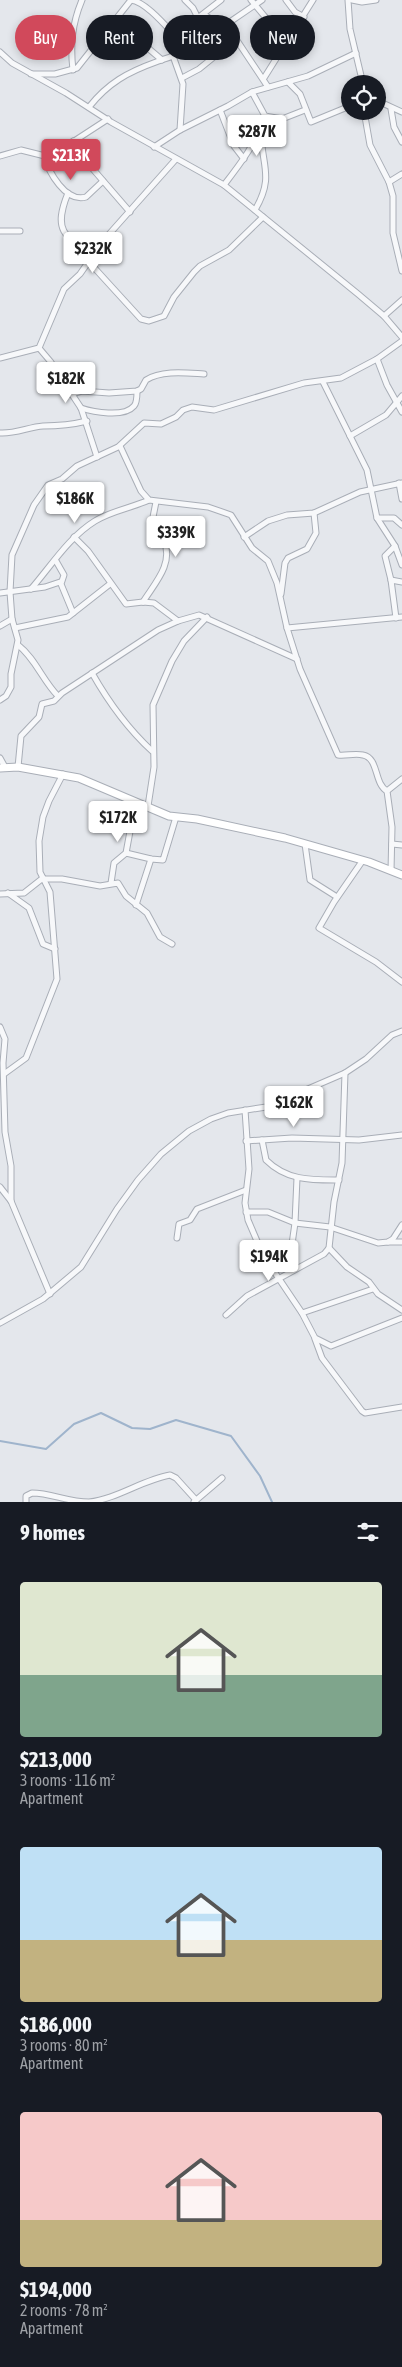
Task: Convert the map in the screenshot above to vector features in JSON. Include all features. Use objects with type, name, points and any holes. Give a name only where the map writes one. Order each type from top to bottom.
[{"type":"street","points":[[73,70],[71,41],[76,16],[82,0]]},
{"type":"street","points":[[119,15],[131,0],[140,1],[163,25]]},
{"type":"street","points":[[185,0],[196,15]]},
{"type":"street","points":[[204,15],[221,0]]},
{"type":"street","points":[[237,15],[253,2],[262,0]]},
{"type":"street","points":[[286,0],[295,12],[300,15]]},
{"type":"street","points":[[305,15],[313,0]]},
{"type":"street","points":[[361,75],[350,29],[350,0],[362,2],[376,0]]},
{"type":"street","points":[[253,2],[264,15]]},
{"type":"street","points":[[240,44],[264,78],[268,87]]},
{"type":"street","points":[[0,52],[12,63],[90,107],[154,147],[224,185],[384,316],[402,339],[377,359],[349,376],[323,382],[294,385],[216,410],[196,406],[183,410],[176,417],[161,424],[144,423],[120,446],[77,466],[62,478],[51,482],[39,495],[14,548],[10,592],[12,619],[18,645],[11,674],[11,687],[6,696],[0,700]]},
{"type":"street","points":[[153,52],[162,60]]},
{"type":"street","points":[[154,147],[180,130],[252,92],[314,74],[356,53]]},
{"type":"street","points":[[31,74],[55,74],[73,70],[86,55]]},
{"type":"street","points":[[90,107],[100,93],[114,80],[131,71],[162,60]]},
{"type":"street","points":[[175,60],[182,78],[183,94],[180,130]]},
{"type":"street","points":[[182,78],[199,69],[210,60]]},
{"type":"street","points":[[264,78],[275,60]]},
{"type":"street","points":[[288,82],[300,94],[309,120],[313,122],[341,110]]},
{"type":"street","points":[[252,92],[266,116],[261,131],[261,147],[266,166],[267,180],[254,210]]},
{"type":"street","points":[[386,106],[402,112]]},
{"type":"street","points":[[391,109],[394,128],[402,142]]},
{"type":"street","points":[[220,110],[234,146],[244,159]]},
{"type":"street","points":[[266,116],[282,119],[305,110]]},
{"type":"street","points":[[0,156],[21,150],[45,156],[108,119]]},
{"type":"street","points":[[366,120],[370,145],[389,182],[392,196],[394,233],[402,271]]},
{"type":"street","points":[[224,185],[244,159],[254,139],[261,131]]},
{"type":"street","points":[[73,141],[103,181],[130,212]]},
{"type":"street","points":[[45,156],[53,178],[68,192],[82,198],[103,181]]},
{"type":"street","points":[[39,348],[58,298],[64,289],[79,276],[107,236],[176,159]]},
{"type":"street","points":[[389,182],[402,174]]},
{"type":"street","points":[[68,192],[64,207],[63,230],[72,241],[95,254]]},
{"type":"street","points":[[89,262],[141,319],[149,322],[164,316],[174,297],[200,266],[228,250],[263,218]]},
{"type":"street","points":[[0,230],[20,232]]},
{"type":"street","points":[[384,316],[402,300]]},
{"type":"street","points":[[0,358],[39,348]]},
{"type":"street","points":[[39,348],[50,361],[81,408],[97,457]]},
{"type":"street","points":[[377,359],[402,412]]},
{"type":"street","points":[[71,394],[82,390],[109,393],[137,391],[141,389],[146,380],[155,376],[183,372],[204,374]]},
{"type":"street","points":[[323,382],[367,470],[378,518],[395,546],[402,565]]},
{"type":"street","points":[[81,408],[97,413],[115,412],[133,407],[136,404],[137,391]]},
{"type":"street","points":[[350,436],[386,415],[402,396]]},
{"type":"street","points":[[0,433],[10,433],[44,426],[68,426],[97,413]]},
{"type":"street","points":[[120,446],[141,491],[149,500],[189,504],[221,510],[236,520],[252,548],[268,561],[281,598],[287,628],[297,659],[322,716],[335,752],[340,755],[364,755],[369,758],[381,786],[387,791],[392,827],[391,871]]},
{"type":"street","points":[[244,537],[268,521],[287,516],[314,513],[371,488],[400,483],[402,499]]},
{"type":"street","points":[[31,589],[74,537],[107,515],[149,500]]},
{"type":"street","points":[[143,602],[162,574],[165,564],[166,548],[152,522],[156,502]]},
{"type":"street","points":[[281,598],[285,563],[288,558],[306,549],[316,533],[314,513]]},
{"type":"street","points":[[378,518],[394,518],[402,525]]},
{"type":"street","points":[[74,537],[88,551],[110,584],[128,604],[143,602],[157,605],[178,621]]},
{"type":"street","points":[[395,546],[385,555],[391,580],[396,618]]},
{"type":"street","points":[[0,593],[45,587],[60,582],[65,576],[56,561]]},
{"type":"street","points":[[391,580],[402,582]]},
{"type":"street","points":[[60,582],[73,613]]},
{"type":"street","points":[[15,628],[62,618],[73,613],[110,584]]},
{"type":"street","points":[[18,766],[21,736],[39,717],[42,704],[54,701],[58,696],[158,630],[178,621],[197,614],[297,659]]},
{"type":"street","points":[[287,628],[402,617]]},
{"type":"street","points":[[112,883],[114,863],[126,852],[131,826],[145,805],[154,767],[152,751],[154,705],[162,683],[184,641],[207,618]]},
{"type":"street","points":[[0,626],[12,619]]},
{"type":"street","points":[[18,645],[28,654],[45,681],[58,696]]},
{"type":"street","points":[[92,673],[113,708],[135,736],[152,751]]},
{"type":"street","points":[[0,758],[2,768],[18,766],[64,774],[90,782],[176,817],[237,826],[363,860],[402,876]]},
{"type":"street","points":[[4,1074],[26,1058],[34,1033],[48,1006],[57,979],[50,892],[39,867],[40,830],[49,801],[64,774]]},
{"type":"street","points":[[387,791],[402,778]]},
{"type":"street","points":[[126,852],[151,859],[164,859],[176,817]]},
{"type":"street","points":[[305,844],[310,880],[338,897]]},
{"type":"street","points":[[392,844],[402,845]]},
{"type":"street","points":[[136,905],[151,859]]},
{"type":"street","points":[[363,860],[320,925],[320,930],[376,962],[402,982]]},
{"type":"street","points":[[0,894],[24,893],[43,878],[62,879],[100,886],[118,883],[126,896],[147,914],[160,937],[172,944]]},
{"type":"street","points":[[8,893],[26,905],[43,944],[55,949]]},
{"type":"street","points":[[0,1027],[5,1039],[5,1132],[11,1166],[11,1201]]},
{"type":"street","points":[[0,1323],[50,1294],[81,1267],[128,1195],[149,1167],[171,1144],[211,1119],[245,1110],[266,1107],[345,1073],[366,1059],[392,1035],[402,1031]]},
{"type":"street","points":[[226,1315],[247,1296],[279,1280],[292,1269],[324,1254],[329,1248],[330,1227],[339,1180],[345,1073]]},
{"type":"street","points":[[245,1110],[249,1169],[246,1190],[246,1212],[263,1255],[302,1313],[315,1338],[322,1358],[362,1411],[365,1413],[402,1408]]},
{"type":"street","points":[[246,1141],[292,1138],[359,1140],[402,1135]]},
{"type":"street","points":[[262,1140],[268,1162],[284,1174],[297,1178],[339,1180]]},
{"type":"street","points":[[292,1269],[291,1250],[295,1223],[297,1178]]},
{"type":"street","points":[[0,1187],[11,1201],[50,1294]]},
{"type":"street","points":[[177,1238],[180,1224],[190,1220],[197,1209],[246,1190]]},
{"type":"street","points":[[246,1212],[268,1212],[295,1223],[330,1227],[373,1242],[402,1242]]},
{"type":"street","points":[[388,1242],[402,1225]]},
{"type":"street","points":[[329,1248],[347,1267],[370,1282],[373,1289],[402,1310]]},
{"type":"street","points":[[302,1313],[373,1289]]},
{"type":"street","points":[[315,1338],[331,1346],[402,1318]]},
{"type":"street","points":[[26,1502],[26,1496],[32,1493],[63,1501],[89,1502],[112,1496],[170,1475],[176,1478],[194,1501],[222,1478]]},
{"type":"waterway","points":[[0,1441],[46,1449],[74,1424],[101,1413],[132,1428],[150,1429],[176,1420],[231,1436],[260,1476],[272,1502]]}]
